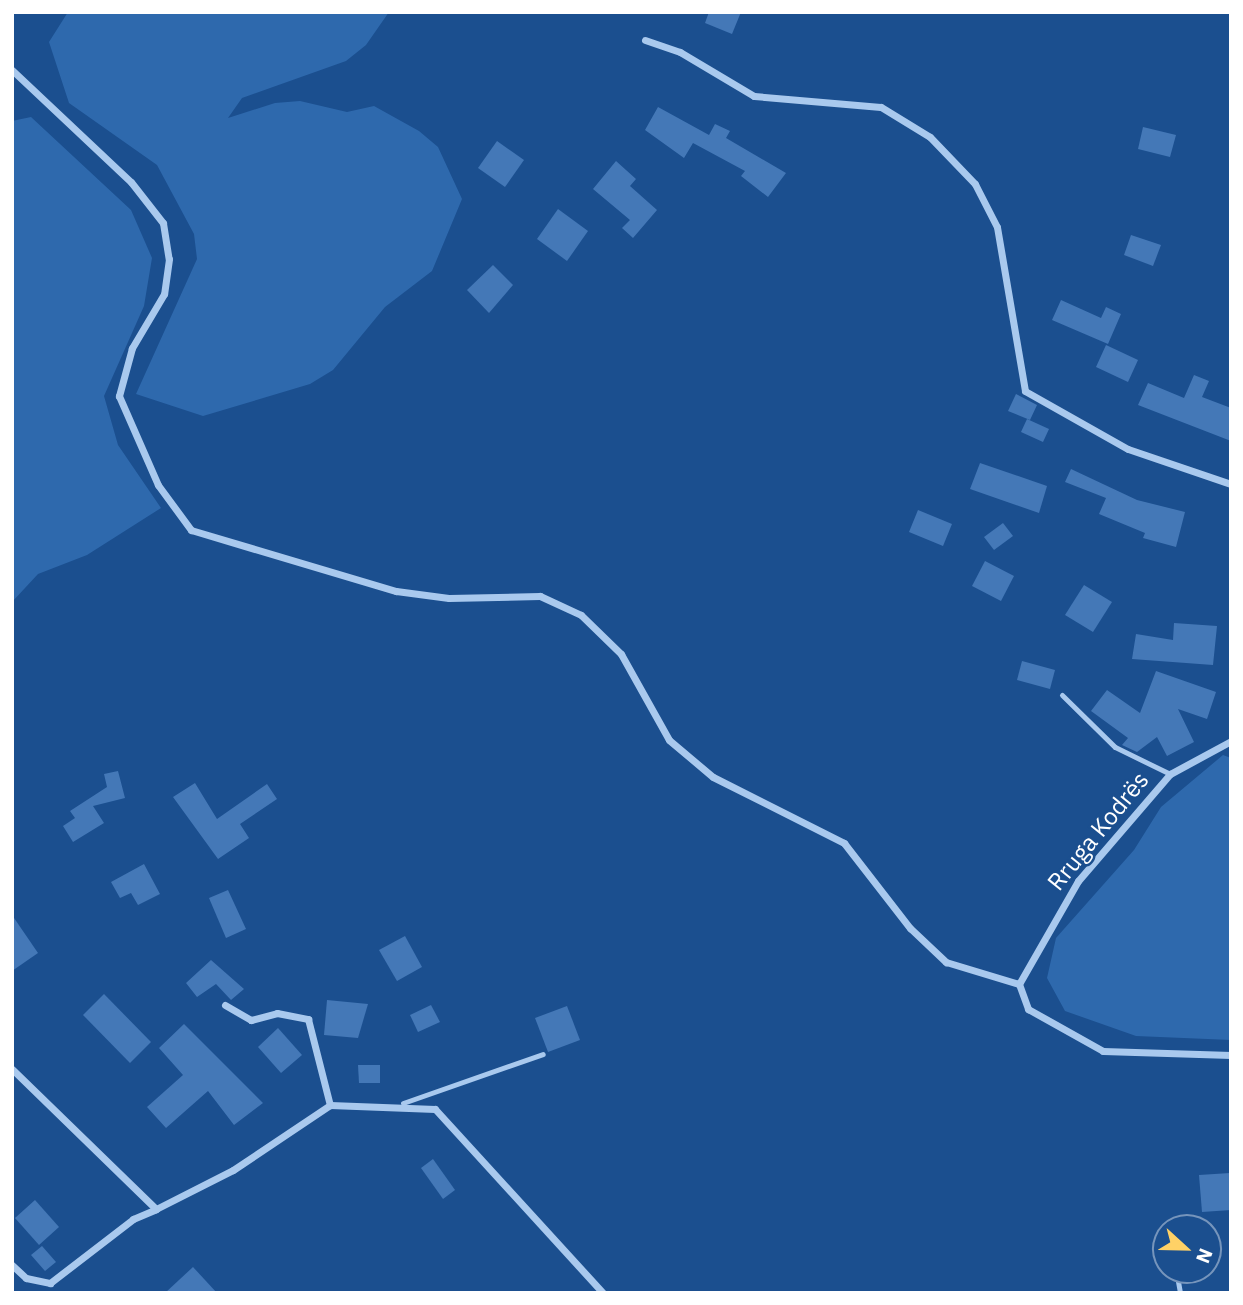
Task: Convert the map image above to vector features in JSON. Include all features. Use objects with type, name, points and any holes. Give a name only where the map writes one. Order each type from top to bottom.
[{"type":"street","points":[[645,40],[680,52],[754,96],[881,107],[930,138],[975,184],[997,227],[1025,391],[1128,449],[1231,484]]},
{"type":"street","points":[[12,70],[131,182],[163,223],[169,259],[164,294],[132,348],[119,396],[158,485],[191,530],[396,591],[449,598],[540,596],[581,615],[621,654],[669,740],[713,777],[845,843],[910,928],[946,962],[1019,984],[1028,1009],[1103,1051],[1231,1055]]},
{"type":"street","name":"Rruga Kodrës","points":[[1019,984],[1078,881],[1170,774],[1231,741]]},
{"type":"street","points":[[225,1005],[251,1020],[277,1013],[308,1019],[330,1105]]},
{"type":"street","points":[[12,1069],[156,1209]]},
{"type":"street","points":[[12,1265],[26,1278],[50,1283],[133,1219],[233,1170],[330,1105],[403,1103],[420,1104],[447,1119],[603,1293]]},
{"type":"lane","points":[[1062,695],[1115,747],[1170,774]]},
{"type":"lane","points":[[403,1103],[543,1054]]},
{"type":"shaded area","points":[[68,12],[389,12],[366,45],[346,61],[242,98],[228,118],[275,103],[300,101],[347,112],[374,106],[419,131],[438,147],[462,199],[432,271],[385,307],[333,370],[310,384],[203,416],[136,394],[197,259],[194,234],[157,165],[69,103],[49,42]]},
{"type":"shaded area","points":[[31,117],[131,210],[152,258],[144,306],[104,396],[118,445],[161,508],[87,555],[38,574],[12,602],[12,121]]},
{"type":"shaded area","points":[[1223,755],[1231,758],[1231,1040],[1136,1036],[1065,1011],[1047,978],[1056,938],[1134,850],[1161,807]]},
{"type":"building","points":[[709,12],[741,12],[732,34],[705,23]]},
{"type":"building","points":[[658,107],[709,135],[715,124],[730,131],[726,138],[786,173],[768,197],[741,176],[745,171],[693,143],[684,158],[645,130]]},
{"type":"building","points":[[1143,127],[1176,135],[1170,157],[1138,149]]},
{"type":"building","points":[[497,141],[524,160],[505,187],[478,168]]},
{"type":"building","points":[[616,161],[636,179],[630,186],[657,210],[633,238],[622,228],[630,220],[593,189]]},
{"type":"building","points":[[558,209],[588,231],[567,261],[537,239]]},
{"type":"building","points":[[1131,235],[1161,245],[1153,266],[1124,255]]},
{"type":"building","points":[[493,265],[513,285],[489,313],[467,290]]},
{"type":"building","points":[[1061,300],[1101,318],[1106,307],[1121,314],[1108,344],[1052,320]]},
{"type":"building","points":[[1106,345],[1138,360],[1128,382],[1096,367]]},
{"type":"building","points":[[1194,375],[1209,381],[1202,397],[1231,408],[1231,441],[1138,405],[1148,383],[1184,398]]},
{"type":"building","points":[[1016,394],[1037,405],[1030,420],[1008,411]]},
{"type":"building","points":[[1027,419],[1049,429],[1043,442],[1021,432]]},
{"type":"building","points":[[980,463],[1047,486],[1039,513],[970,489]]},
{"type":"building","points":[[1071,469],[1137,500],[1185,512],[1176,547],[1143,538],[1145,533],[1099,514],[1106,498],[1065,482]]},
{"type":"building","points":[[918,510],[952,524],[943,546],[909,532]]},
{"type":"building","points":[[1003,523],[1013,536],[994,550],[984,537]]},
{"type":"building","points":[[985,561],[1014,576],[1001,601],[972,586]]},
{"type":"building","points":[[1084,585],[1112,602],[1093,632],[1065,615]]},
{"type":"building","points":[[1174,623],[1217,626],[1213,665],[1132,659],[1136,634],[1173,640]]},
{"type":"building","points":[[1022,661],[1055,670],[1050,689],[1017,680]]},
{"type":"building","points":[[1156,671],[1216,692],[1207,719],[1178,709],[1194,742],[1167,756],[1157,737],[1137,752],[1122,745],[1128,738],[1091,711],[1107,690],[1140,713]]},
{"type":"building","points":[[118,771],[125,798],[93,806],[104,823],[73,842],[63,826],[75,818],[70,811],[107,787],[104,774]]},
{"type":"building","points":[[195,783],[217,819],[267,784],[277,799],[240,824],[249,838],[218,859],[173,797]]},
{"type":"building","points":[[144,864],[160,894],[138,905],[131,893],[120,898],[111,882]]},
{"type":"building","points":[[228,890],[246,929],[226,938],[209,898]]},
{"type":"building","points":[[12,915],[38,953],[12,971]]},
{"type":"building","points":[[405,936],[422,967],[397,981],[379,950]]},
{"type":"building","points":[[211,960],[244,989],[231,1000],[216,984],[197,997],[186,983]]},
{"type":"building","points":[[104,994],[151,1042],[130,1063],[83,1015]]},
{"type":"building","points":[[327,1000],[368,1004],[358,1038],[324,1035]]},
{"type":"building","points":[[431,1005],[440,1022],[418,1032],[410,1015]]},
{"type":"building","points":[[567,1006],[580,1040],[548,1052],[535,1018]]},
{"type":"building","points":[[184,1024],[263,1103],[234,1125],[208,1091],[166,1128],[147,1107],[183,1075],[159,1048]]},
{"type":"building","points":[[278,1028],[302,1055],[281,1073],[258,1047]]},
{"type":"building","points":[[358,1065],[380,1065],[380,1083],[359,1083]]},
{"type":"building","points":[[433,1159],[455,1190],[443,1199],[421,1168]]},
{"type":"building","points":[[1230,1173],[1231,1210],[1202,1212],[1199,1175]]},
{"type":"building","points":[[35,1200],[59,1227],[39,1245],[15,1218]]},
{"type":"building","points":[[42,1246],[56,1262],[45,1271],[31,1255]]},
{"type":"building","points":[[193,1267],[217,1293],[165,1293]]}]
